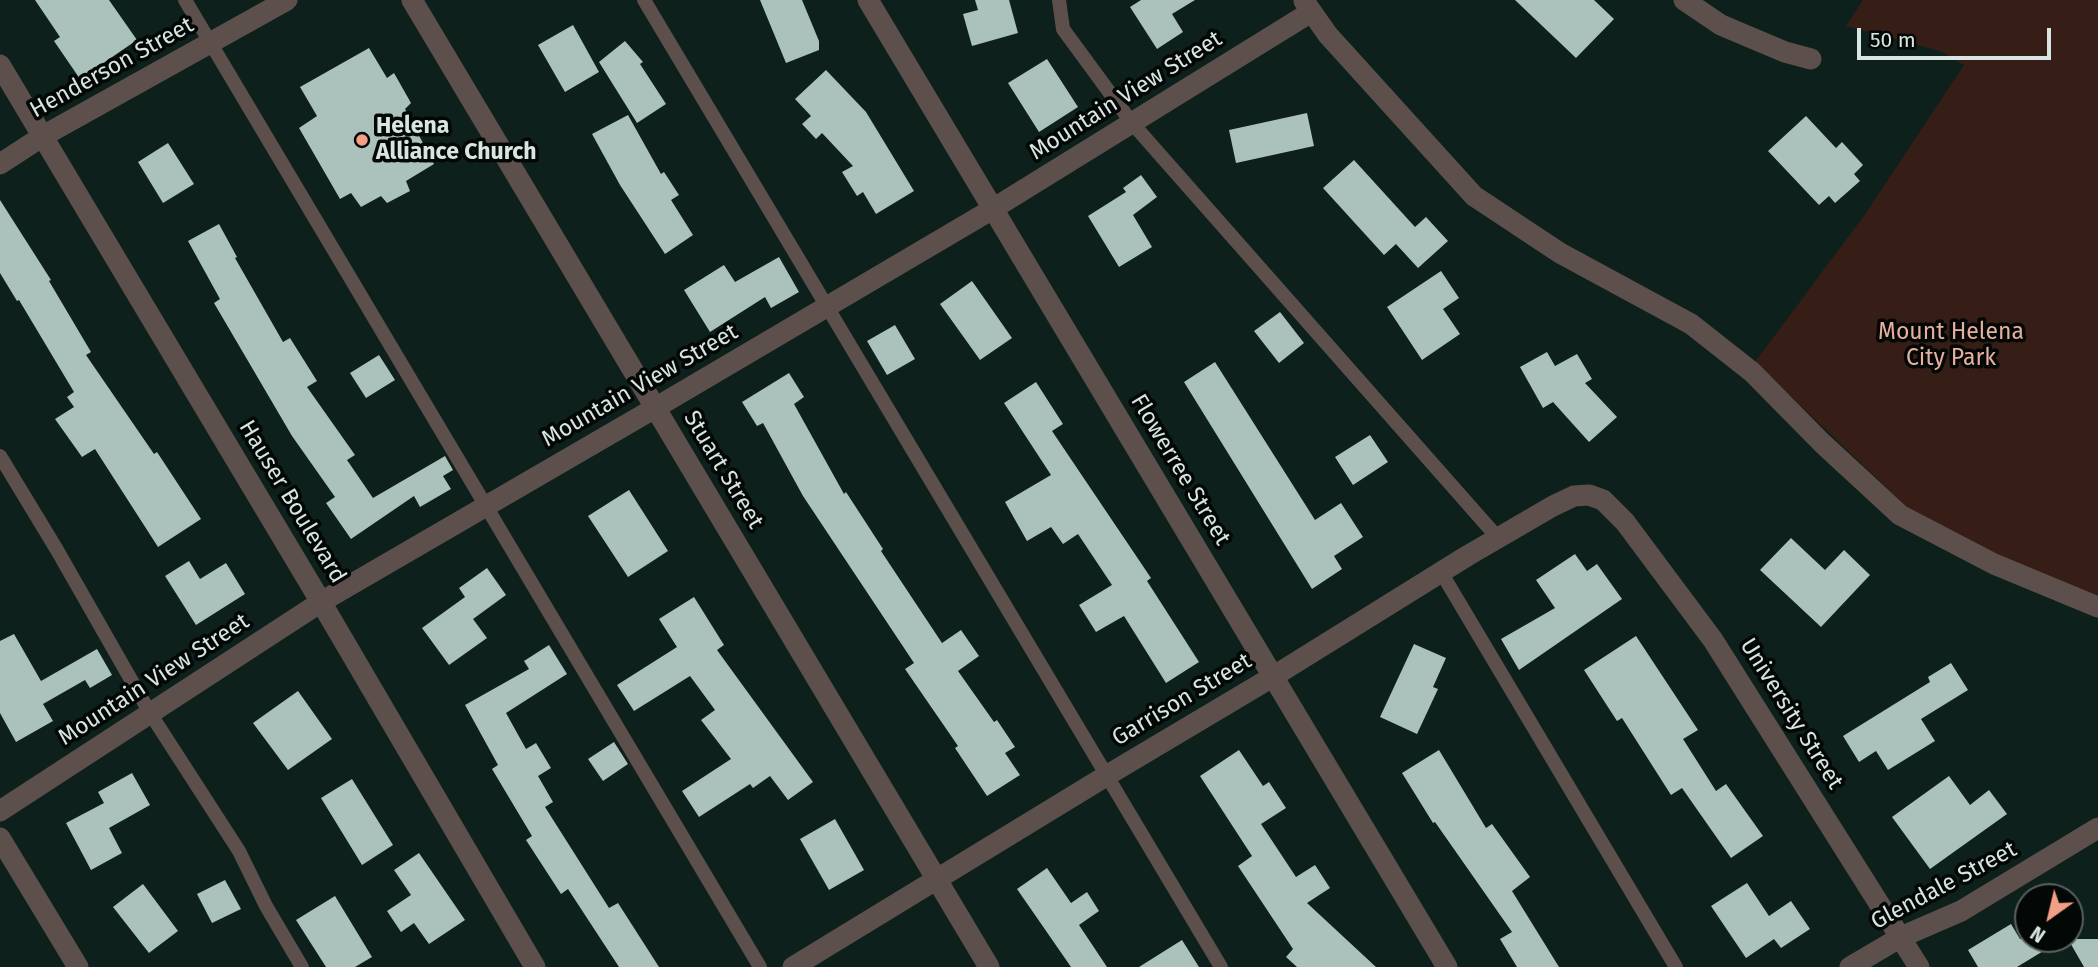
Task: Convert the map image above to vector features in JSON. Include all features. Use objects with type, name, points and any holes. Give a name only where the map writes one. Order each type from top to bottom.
[{"type":"street","name":"Henderson Street","points":[[0,164],[43,136],[287,0]]},
{"type":"street","name":"Stuart Street","points":[[412,0],[989,967]]},
{"type":"street","name":"Flowerree Street","points":[[868,0],[1447,967]]},
{"type":"street","points":[[1684,0],[1721,25],[1785,52],[1811,59]]},
{"type":"street","name":"Mountain View Street","points":[[0,811],[321,602],[992,210],[1132,123],[1307,6]]},
{"type":"street","points":[[1307,6],[1328,35],[1474,196],[1560,253],[1691,324],[1752,372],[1899,515],[1994,564],[2098,607]]},
{"type":"street","name":"Hauser Boulevard","points":[[0,65],[321,602],[535,967]]},
{"type":"street","name":"Garrison Street","points":[[793,967],[1275,676],[1498,537],[1574,496],[1589,495],[1602,500]]},
{"type":"street","name":"University Street","points":[[1602,500],[1625,522],[1713,640],[1919,967]]},
{"type":"street","name":"Glendale Street","points":[[1850,967],[1901,937],[1961,911],[2098,828]]},
{"type":"street","points":[[0,838],[78,967]]},
{"type":"lane","points":[[185,0],[760,967]]},
{"type":"lane","points":[[644,0],[1220,967]]},
{"type":"lane","points":[[1059,0],[1063,29],[1132,123],[1498,537]]},
{"type":"lane","points":[[0,456],[150,713],[240,851],[266,906],[302,967]]},
{"type":"lane","points":[[1441,572],[1676,967]]},
{"type":"green space","name":"Mount Helena City Park","points":[[1863,0],[2098,0],[2098,601],[1983,551],[1911,511],[1755,362],[1866,213],[1964,65],[1940,51],[1846,26]]},
{"type":"building","points":[[35,0],[109,0],[137,40],[80,79],[54,41],[60,37]]},
{"type":"building","points":[[760,0],[802,0],[819,41],[819,50],[786,63]]},
{"type":"building","points":[[975,0],[1009,0],[1018,33],[972,46],[963,14],[978,10]]},
{"type":"building","points":[[1141,0],[1195,0],[1172,14],[1183,32],[1157,49],[1130,7]]},
{"type":"building","points":[[1515,0],[1594,0],[1614,19],[1576,58]]},
{"type":"building","points":[[573,25],[599,72],[565,92],[538,45]]},
{"type":"building","points":[[625,41],[643,62],[640,64],[666,104],[637,123],[599,62]]},
{"type":"building","points":[[369,48],[387,78],[394,73],[411,103],[405,109],[434,164],[406,181],[410,191],[387,203],[381,196],[361,207],[351,193],[340,199],[299,128],[317,116],[300,87]]},
{"type":"building","points":[[1047,59],[1078,107],[1039,132],[1008,83]]},
{"type":"building","points":[[826,70],[866,112],[914,191],[876,214],[863,192],[857,196],[842,172],[853,166],[822,133],[816,139],[802,124],[811,116],[795,99]]},
{"type":"building","points":[[1307,113],[1314,146],[1236,163],[1229,130]]},
{"type":"building","points":[[628,115],[661,174],[664,172],[679,195],[671,200],[693,235],[665,254],[620,185],[592,134]]},
{"type":"building","points":[[1806,116],[1836,148],[1842,142],[1863,165],[1854,174],[1860,181],[1835,203],[1829,196],[1819,205],[1768,151]]},
{"type":"building","points":[[168,143],[194,184],[163,203],[138,162]]},
{"type":"building","points":[[1354,160],[1415,227],[1426,217],[1448,241],[1418,268],[1396,244],[1384,255],[1323,188]]},
{"type":"building","points":[[1141,175],[1157,197],[1133,215],[1152,247],[1119,267],[1088,216],[1126,192],[1123,188]]},
{"type":"building","points":[[0,200],[51,280],[49,281],[91,352],[86,355],[154,454],[157,452],[201,519],[158,547],[95,449],[82,457],[55,419],[74,407],[67,397],[74,392],[0,273]]},
{"type":"building","points":[[219,224],[237,257],[235,258],[283,342],[290,338],[317,381],[307,387],[355,455],[347,460],[373,498],[445,456],[453,470],[443,476],[451,489],[420,507],[414,496],[351,539],[326,503],[335,497],[292,436],[214,303],[220,299],[188,241]]},
{"type":"building","points":[[779,257],[799,292],[771,308],[765,297],[710,332],[684,290],[724,265],[735,282]]},
{"type":"building","points":[[1441,271],[1459,298],[1443,309],[1460,334],[1422,360],[1387,307]]},
{"type":"building","points":[[972,281],[1012,338],[980,360],[940,304]]},
{"type":"building","points":[[1280,312],[1304,343],[1279,363],[1254,331]]},
{"type":"building","points":[[895,325],[915,359],[887,375],[867,341]]},
{"type":"building","points":[[1547,352],[1555,366],[1577,354],[1592,379],[1585,383],[1617,417],[1589,442],[1553,402],[1543,408],[1520,367]]},
{"type":"building","points":[[379,355],[395,380],[366,398],[350,373]]},
{"type":"building","points":[[1215,362],[1315,520],[1341,503],[1363,537],[1334,556],[1342,569],[1312,589],[1184,382]]},
{"type":"building","points":[[789,373],[804,397],[794,404],[844,494],[846,492],[883,549],[881,551],[942,643],[961,630],[979,656],[958,671],[1015,747],[1005,753],[1020,775],[987,796],[955,748],[958,746],[905,669],[914,663],[803,496],[763,423],[757,426],[742,402]]},
{"type":"building","points":[[1036,382],[1063,424],[1052,431],[1151,578],[1147,581],[1199,662],[1166,683],[1124,616],[1096,632],[1079,605],[1112,585],[1078,534],[1063,544],[1051,527],[1027,541],[1005,502],[1051,475],[1004,403]]},
{"type":"building","points":[[1370,435],[1388,462],[1353,485],[1335,457]]},
{"type":"building","points":[[629,490],[668,551],[628,577],[588,516]]},
{"type":"building","points":[[1791,538],[1825,570],[1844,550],[1870,575],[1821,627],[1760,570]]},
{"type":"building","points":[[1575,554],[1587,571],[1597,564],[1622,599],[1519,670],[1501,639],[1555,608],[1536,580]]},
{"type":"building","points":[[189,561],[200,579],[226,563],[245,594],[196,625],[165,576]]},
{"type":"building","points":[[487,568],[506,595],[473,619],[487,638],[449,665],[422,628],[465,597],[459,588]]},
{"type":"building","points":[[694,597],[724,645],[717,650],[813,782],[788,800],[770,776],[753,788],[750,784],[699,817],[682,791],[731,759],[701,720],[715,710],[690,676],[634,711],[617,685],[677,647],[659,619]]},
{"type":"building","points":[[14,634],[41,681],[97,649],[112,675],[90,688],[85,680],[43,704],[53,721],[16,742],[0,713],[0,641]]},
{"type":"building","points":[[1636,636],[1698,730],[1683,739],[1716,791],[1726,784],[1763,836],[1731,858],[1682,788],[1671,795],[1622,718],[1617,721],[1584,670]]},
{"type":"building","points":[[1414,644],[1446,658],[1433,687],[1438,689],[1417,734],[1380,717]]},
{"type":"building","points":[[549,645],[567,674],[506,713],[526,749],[536,743],[551,768],[538,776],[553,802],[545,807],[609,908],[618,903],[659,967],[619,967],[568,889],[561,894],[526,840],[532,836],[492,769],[498,765],[465,705],[529,669],[524,661]]},
{"type":"building","points":[[1951,663],[1968,690],[1921,719],[1935,741],[1888,770],[1876,751],[1859,762],[1843,736],[1930,682],[1928,677]]},
{"type":"building","points":[[298,691],[332,739],[288,770],[253,723]]},
{"type":"building","points":[[614,742],[628,764],[603,781],[588,759]]},
{"type":"building","points":[[1239,750],[1263,786],[1269,782],[1286,808],[1261,824],[1296,877],[1315,865],[1330,888],[1307,903],[1376,967],[1297,967],[1286,957],[1293,949],[1238,866],[1252,856],[1200,776]]},
{"type":"building","points":[[1439,750],[1486,828],[1492,824],[1530,877],[1512,891],[1559,967],[1517,967],[1500,939],[1512,932],[1435,822],[1433,823],[1402,773]]},
{"type":"building","points":[[132,773],[150,805],[109,828],[122,853],[91,870],[66,823],[104,803],[98,792]]},
{"type":"building","points":[[1949,776],[1970,805],[1989,790],[2007,814],[1930,869],[1892,817]]},
{"type":"building","points":[[352,779],[393,845],[362,865],[321,798]]},
{"type":"building","points":[[835,819],[864,870],[829,890],[800,839]]},
{"type":"building","points":[[419,853],[465,920],[429,944],[414,923],[401,932],[387,911],[411,895],[394,870]]},
{"type":"building","points":[[1047,868],[1071,903],[1087,892],[1099,911],[1079,925],[1107,967],[1071,967],[1017,889]]},
{"type":"building","points":[[225,880],[241,909],[212,923],[197,894]]},
{"type":"building","points":[[1747,883],[1769,916],[1791,901],[1810,929],[1781,948],[1774,939],[1746,958],[1711,906]]},
{"type":"building","points":[[143,884],[178,931],[149,953],[113,907]]},
{"type":"building","points":[[335,896],[372,957],[355,967],[326,967],[296,920]]},
{"type":"building","points":[[2011,924],[2014,929],[2014,953],[2040,953],[2017,967],[1978,967],[1968,950]]},
{"type":"building","points":[[2084,939],[2098,939],[2098,967],[2084,967],[2076,953],[2084,953]]},
{"type":"building","points":[[1182,940],[1199,967],[1139,967]]},
{"type":"place","name":"Helena Alliance Church","points":[[362,140]]}]
